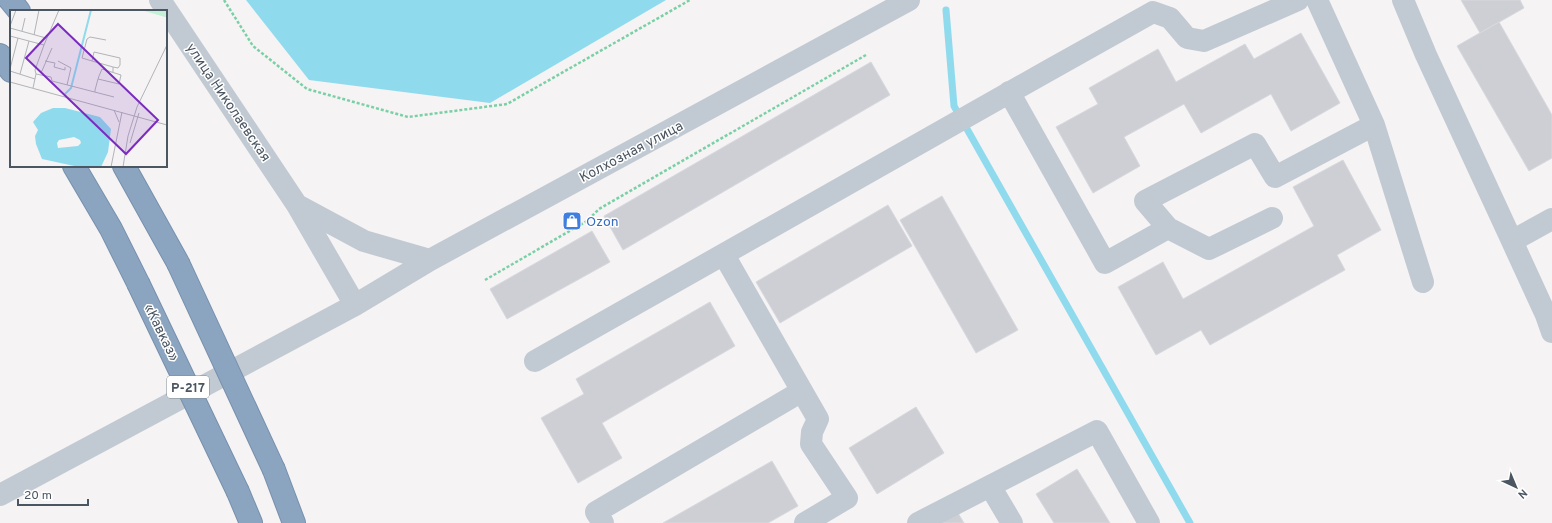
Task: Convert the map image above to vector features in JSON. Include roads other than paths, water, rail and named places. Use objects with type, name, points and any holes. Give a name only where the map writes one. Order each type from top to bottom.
[{"type":"highway","points":[[10,0],[18,10]]},
{"type":"highway","points":[[0,55],[10,70]]},
{"type":"highway","name":"«Кавказ»","points":[[75,167],[111,229],[138,283],[238,492],[251,523]]},
{"type":"highway","name":"Р-217","points":[[125,167],[178,263],[274,470],[294,523]]},
{"type":"street","name":"улица Николаевская","points":[[160,0],[167,10]]},
{"type":"street","name":"Колхозная улица","points":[[0,495],[355,305],[430,260],[909,0]]},
{"type":"street","points":[[534,361],[1153,12],[1170,18],[1187,38],[1204,41],[1298,0]]},
{"type":"street","points":[[1317,0],[1374,125],[1423,282]]},
{"type":"street","points":[[1403,0],[1426,55],[1512,241],[1550,319]]},
{"type":"street","name":"улица Николаевская","points":[[167,10],[297,205],[355,305]]},
{"type":"street","points":[[1009,92],[1105,263],[1168,228]]},
{"type":"street","points":[[1272,218],[1210,249],[1168,228],[1145,201],[1255,144],[1275,177],[1374,125]]},
{"type":"street","name":"улица Николаевская","points":[[297,205],[364,241],[430,260]]},
{"type":"street","points":[[1512,241],[1552,219]]},
{"type":"street","points":[[724,255],[818,419],[812,432],[812,444],[847,498],[805,523]]},
{"type":"street","points":[[603,523],[596,512],[802,391]]},
{"type":"street","points":[[918,523],[1097,431],[1149,523]]},
{"type":"street","points":[[990,486],[1012,523]]},
{"type":"water","points":[[246,0],[666,0],[490,103],[309,80]]},
{"type":"waterway","points":[[946,10],[954,106],[1190,523]]},
{"type":"place","name":"Ozon","points":[[572,221]]}]
